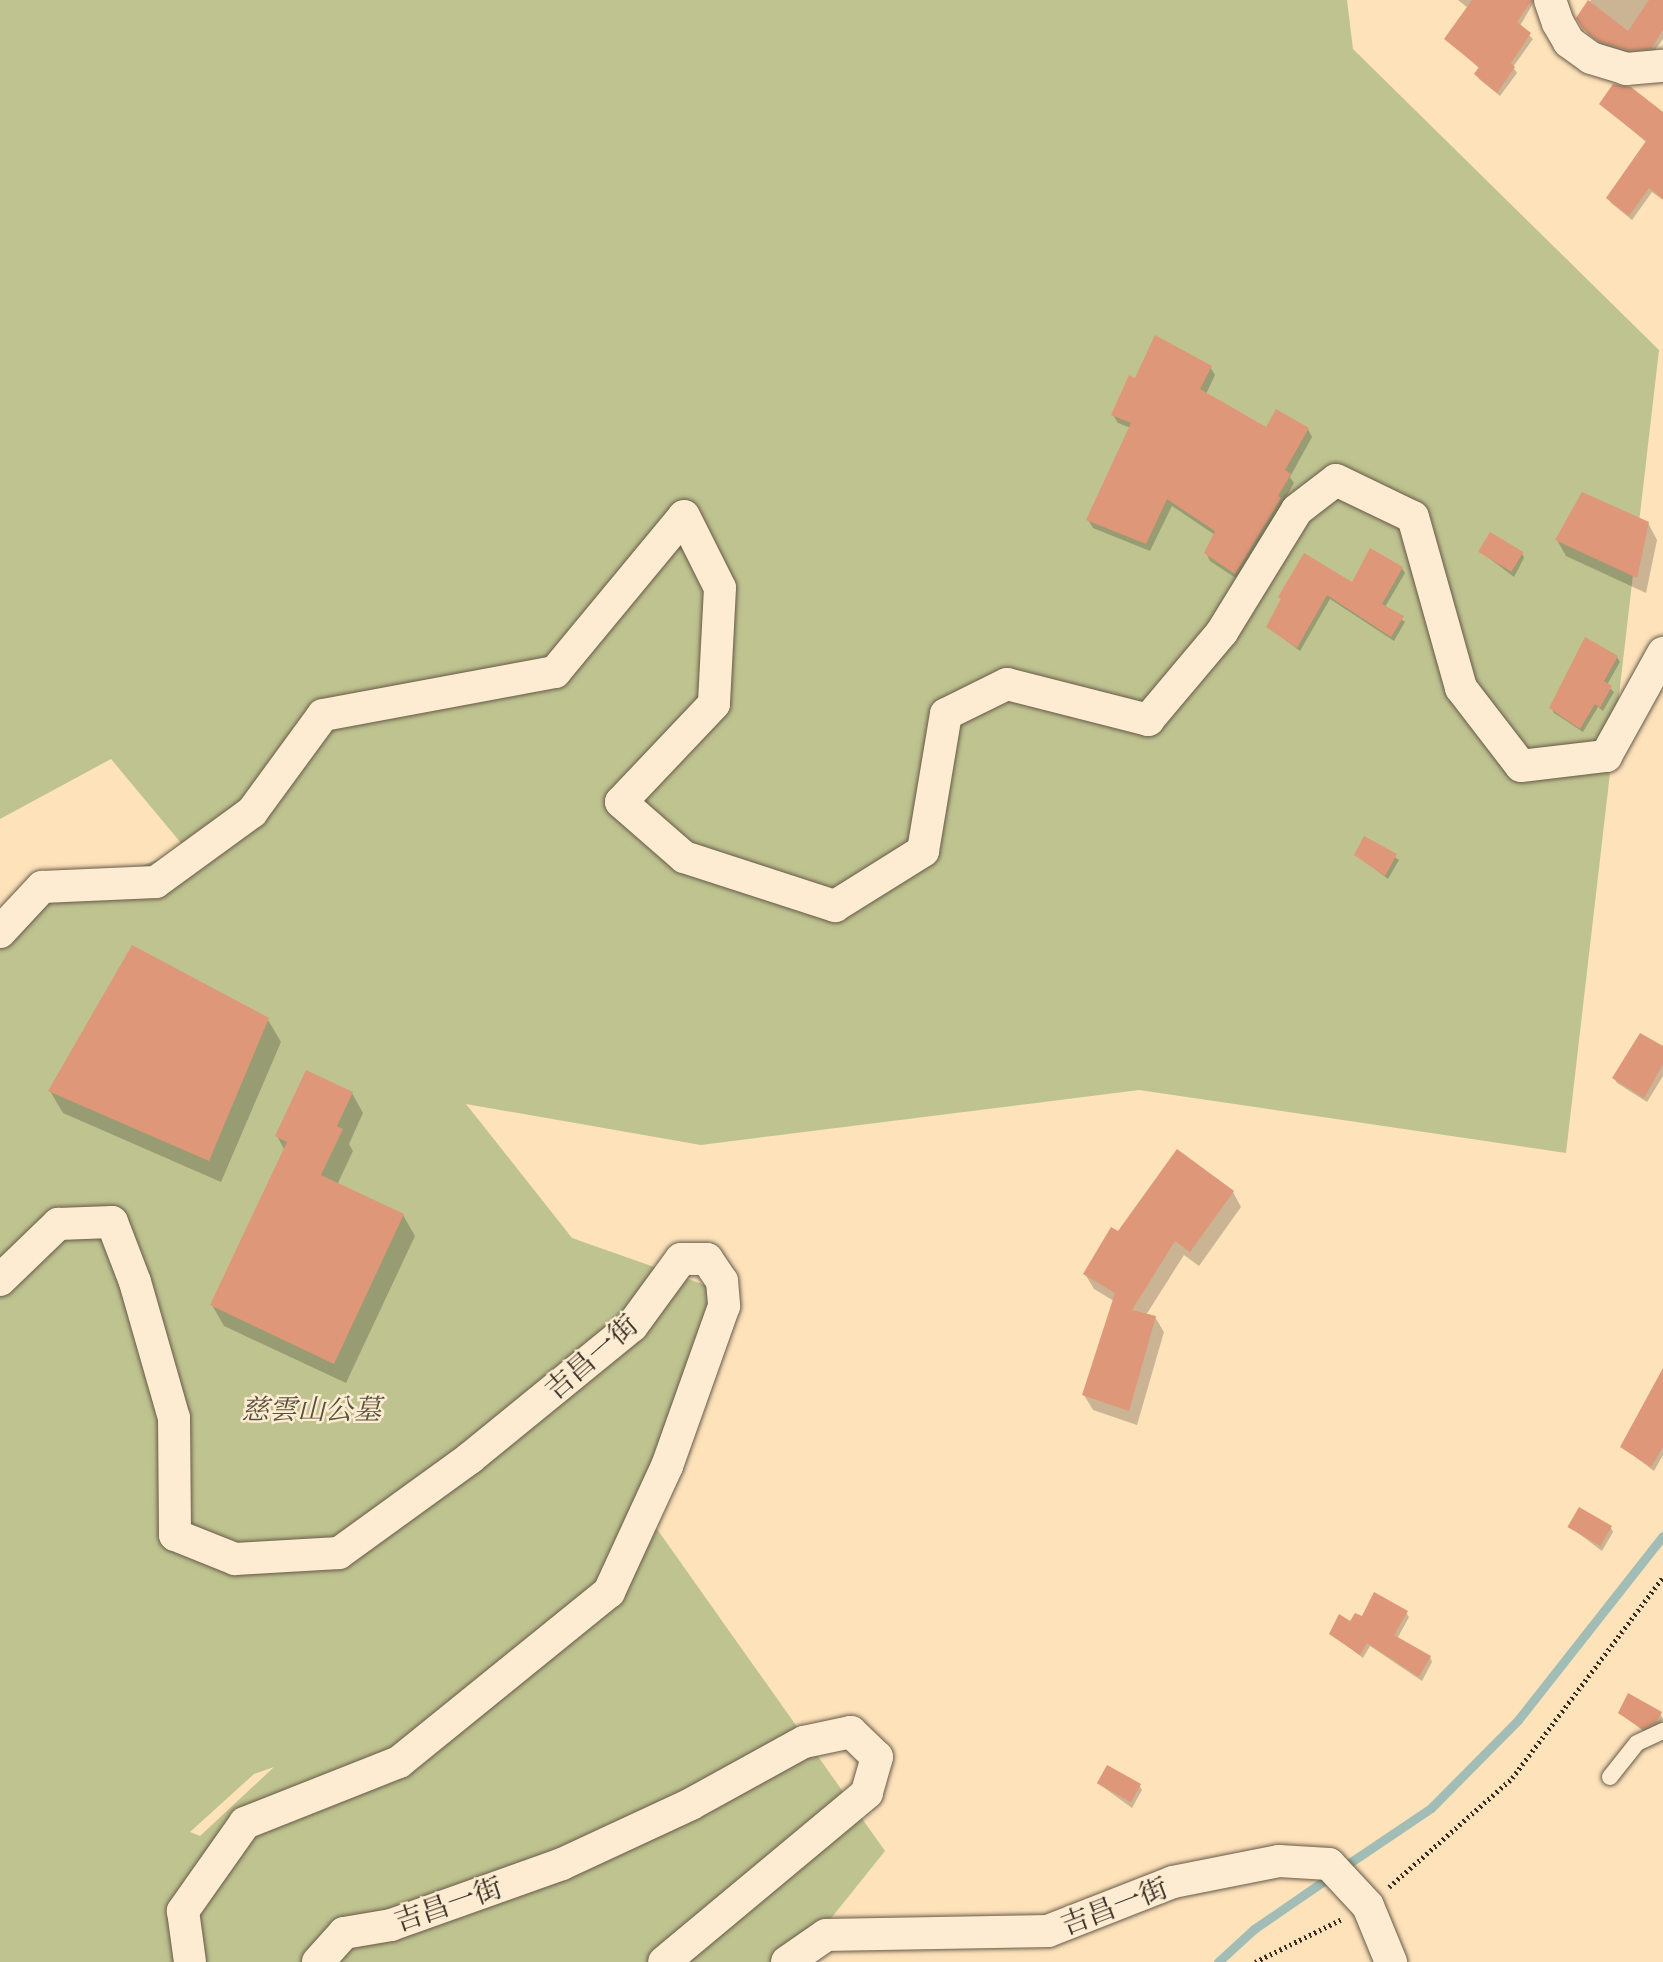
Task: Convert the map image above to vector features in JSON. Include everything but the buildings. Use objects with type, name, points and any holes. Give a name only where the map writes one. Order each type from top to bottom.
[{"type":"street","points":[[1550,0],[1558,23],[1569,42],[1591,58],[1626,69],[1663,66]]},
{"type":"street","points":[[0,932],[42,887],[156,882],[252,812],[323,715],[555,672],[684,516],[720,588],[714,704],[621,802],[684,857],[835,906],[923,851],[946,714],[1007,684],[1148,720],[1222,632],[1297,510],[1336,480],[1413,517],[1461,688],[1521,766],[1606,756],[1663,653]]},
{"type":"street","name":"吉昌一街","points":[[2,1274],[58,1224],[113,1222],[135,1282],[174,1418],[175,1535],[235,1559],[339,1553],[470,1458],[632,1326],[681,1259],[707,1259],[722,1281],[724,1306],[667,1466],[608,1592],[399,1762],[245,1823],[183,1912],[190,1962]]},
{"type":"street","name":"吉昌一街","points":[[318,1962],[344,1933],[391,1925],[562,1864],[691,1804],[804,1742],[851,1732],[877,1757],[867,1793],[664,1962]]},
{"type":"street","name":"吉昌一街","points":[[787,1962],[825,1935],[1048,1931],[1173,1882],[1279,1861],[1329,1864],[1368,1906],[1391,1962]]},
{"type":"lane","points":[[1610,1777],[1637,1743],[1663,1731]]},
{"type":"path","points":[[1255,1962],[1368,1906],[1512,1778],[1663,1577]]},
{"type":"green space","name":"慈雲山公墓","points":[[0,0],[1347,0],[1353,49],[1659,350],[1566,1153],[1139,1090],[701,1145],[466,1104],[572,1238],[739,1297],[635,1498],[885,1851],[796,1962],[0,1962],[0,919],[186,849],[111,759],[0,819]],"holes":[[[274,1767],[200,1836],[190,1832],[254,1774]]]},
{"type":"waterway","points":[[1342,1868],[1431,1808],[1518,1720],[1663,1536]]},
{"type":"waterway","points":[[1218,1962],[1254,1929],[1331,1876]]}]
